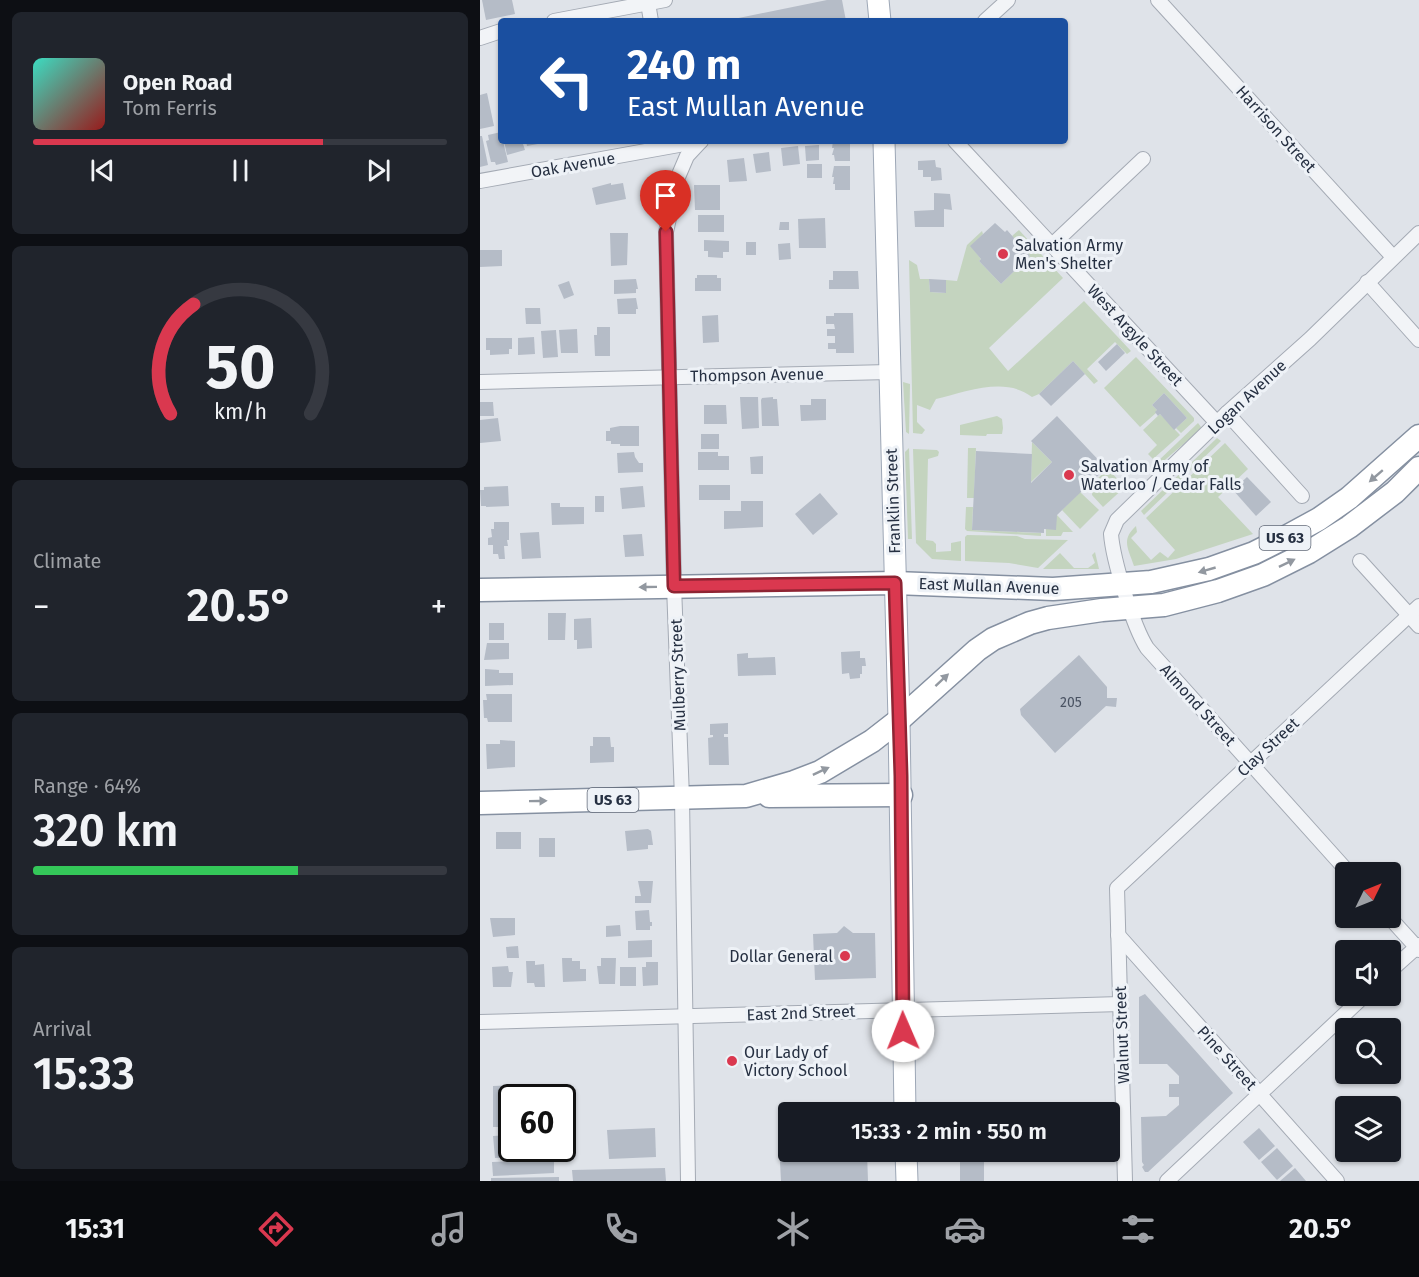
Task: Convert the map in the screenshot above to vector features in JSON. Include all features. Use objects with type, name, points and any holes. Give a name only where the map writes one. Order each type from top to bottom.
[{"type":"highway","name":"East Mullan Avenue","points":[[480,590],[895,583],[1053,589],[1123,585],[1169,579],[1209,569],[1254,553],[1319,519],[1349,498],[1419,436]]},
{"type":"highway","name":"US 63","points":[[480,803],[746,796],[820,772],[847,757],[899,720],[956,667],[993,639],[1048,618],[1102,610],[1164,605],[1218,591],[1263,575],[1287,564],[1349,527],[1395,492],[1419,468]]},
{"type":"highway","points":[[746,796],[901,795]]},
{"type":"main road","points":[[878,0],[880,18]]},
{"type":"main road","name":"Franklin Street","points":[[884,144],[901,795],[905,1102]]},
{"type":"main road","points":[[906,1162],[907,1181]]},
{"type":"street","points":[[570,18],[665,0]]},
{"type":"street","points":[[988,18],[1008,0]]},
{"type":"street","name":"Harrison Street","points":[[1158,0],[1393,257]]},
{"type":"street","points":[[648,3],[650,18]]},
{"type":"street","points":[[480,38],[498,32]]},
{"type":"street","name":"Oak Avenue","points":[[480,181],[670,144]]},
{"type":"street","name":"Mulberry Street","points":[[688,1181],[682,798],[674,586],[666,232],[678,177],[687,156],[698,144]]},
{"type":"street","name":"West Argyle Street","points":[[958,144],[1218,424]]},
{"type":"street","points":[[1052,245],[1143,159]]},
{"type":"street","name":"Logan Avenue","points":[[1131,609],[1111,539],[1113,525],[1227,413],[1310,339],[1419,233]]},
{"type":"street","points":[[1367,282],[1419,340]]},
{"type":"street","name":"Thompson Avenue","points":[[480,382],[890,372]]},
{"type":"street","points":[[1227,413],[1302,496]]},
{"type":"street","points":[[1360,561],[1414,611],[1419,626]]},
{"type":"street","name":"Almond Street","points":[[1131,609],[1140,637],[1147,648],[1339,862]]},
{"type":"street","name":"Clay Street","points":[[1117,888],[1414,611]]},
{"type":"street","name":"Walnut Street","points":[[1117,888],[1125,1181]]},
{"type":"street","points":[[1400,928],[1418,947],[1401,962]]},
{"type":"street","name":"Pine Street","points":[[1118,935],[1337,1181]]},
{"type":"street","name":"East 2nd Street","points":[[480,1022],[1121,1004]]},
{"type":"street","points":[[1167,1181],[1353,1006]]},
{"type":"green space","points":[[1019,230],[1063,278],[989,348],[1008,371],[1084,301],[1131,351],[1127,354],[1115,342],[1087,369],[1098,381],[1094,384],[1073,361],[1039,394],[1032,397],[1010,387],[998,387],[972,390],[936,399],[930,410],[917,405],[917,422],[925,430],[922,434],[913,433],[909,260],[917,265],[920,279],[929,279],[930,292],[945,293],[946,280],[957,281],[967,245],[982,231],[983,234],[971,246],[981,259],[979,261],[1001,284],[1030,256],[1012,236]]},
{"type":"green space","points":[[1136,357],[1194,418],[1194,421],[1181,433],[1176,428],[1187,418],[1164,393],[1152,405],[1157,410],[1156,413],[1140,427],[1104,388]]},
{"type":"green space","points":[[903,382],[910,384],[909,434],[906,432]]},
{"type":"green space","points":[[1160,414],[1180,435],[1153,459],[1148,454],[1157,445],[1143,430]]},
{"type":"green space","points":[[997,416],[1002,419],[1002,434],[960,435],[960,425]]},
{"type":"green space","points":[[1198,423],[1200,430],[1159,465],[1157,462]]},
{"type":"green space","points":[[1217,438],[1221,441],[1144,515],[1141,511]]},
{"type":"green space","points":[[1032,442],[1052,462],[1031,482]]},
{"type":"green space","points":[[1225,443],[1248,469],[1218,497],[1253,534],[1176,559],[1134,566],[1127,540],[1136,526],[1137,532],[1131,538],[1151,560],[1160,552],[1168,558],[1175,550],[1146,518]]},
{"type":"green space","points":[[909,448],[912,539],[908,539],[905,452]]},
{"type":"green space","points":[[968,448],[976,448],[974,498],[967,498]]},
{"type":"green space","points":[[913,449],[939,452],[938,456],[928,459],[926,540],[936,544],[936,552],[951,551],[951,543],[961,541],[961,561],[932,559],[916,543]]},
{"type":"green space","points":[[1108,469],[1125,487],[1103,507],[1092,495],[1094,482]]},
{"type":"green space","points":[[1080,492],[1099,510],[1080,529],[1062,510]]},
{"type":"green space","points":[[966,507],[973,507],[972,530],[1041,533],[1041,536],[967,531],[965,529]]},
{"type":"green space","points":[[1057,515],[1073,532],[1063,532],[1061,536],[1046,536],[1046,529]]},
{"type":"green space","points":[[967,535],[1068,540],[1038,568],[1009,563],[965,561],[965,537]]},
{"type":"green space","points":[[1095,552],[1099,569],[1043,569],[1060,553],[1074,568],[1088,568],[1095,563],[1092,555]]},
{"type":"building","points":[[482,0],[512,0],[515,14],[486,20]]},
{"type":"building","points":[[827,0],[842,0],[845,18],[739,18]]},
{"type":"building","points":[[487,93],[494,126],[480,129],[480,95]]},
{"type":"building","points":[[498,133],[498,144],[504,144],[508,162],[496,165],[495,162],[491,162],[486,141],[489,140],[488,135]]},
{"type":"building","points":[[480,136],[482,136],[488,165],[480,167]]},
{"type":"building","points":[[505,144],[523,144],[525,150],[507,155]]},
{"type":"building","points":[[833,144],[850,144],[850,161],[835,161],[832,155],[834,148],[832,148]]},
{"type":"building","points":[[819,145],[819,160],[806,161],[805,146]]},
{"type":"building","points":[[798,146],[800,164],[783,166],[781,148]]},
{"type":"building","points":[[769,152],[771,171],[756,173],[753,154]]},
{"type":"building","points":[[744,158],[747,181],[729,182],[727,160]]},
{"type":"building","points":[[935,160],[936,167],[941,168],[942,180],[931,181],[931,177],[923,177],[923,170],[918,170],[918,161]]},
{"type":"building","points":[[807,164],[822,164],[822,178],[807,178]]},
{"type":"building","points":[[834,166],[850,166],[850,190],[835,190],[834,177],[832,177]]},
{"type":"building","points":[[611,183],[611,185],[623,183],[626,199],[596,205],[592,188]]},
{"type":"building","points":[[694,185],[720,185],[720,210],[695,210]]},
{"type":"building","points":[[934,193],[950,194],[952,210],[944,209],[944,227],[915,227],[914,211],[934,210]]},
{"type":"building","points":[[698,215],[724,215],[724,232],[698,232]]},
{"type":"building","points":[[825,218],[826,248],[799,248],[798,219]]},
{"type":"building","points":[[780,222],[789,222],[789,230],[779,230]]},
{"type":"building","name":"Salvation Army Men's Shelter","points":[[995,223],[1005,232],[1007,230],[1030,256],[1001,284],[979,261],[981,259],[970,246]]},
{"type":"building","points":[[610,233],[628,233],[627,265],[611,266]]},
{"type":"building","points":[[704,240],[729,241],[729,252],[723,252],[723,258],[708,257],[708,251],[704,251]]},
{"type":"building","points":[[746,242],[756,242],[756,255],[746,255]]},
{"type":"building","points":[[790,243],[791,259],[779,260],[778,244]]},
{"type":"building","points":[[480,250],[502,250],[502,266],[480,267]]},
{"type":"building","points":[[833,271],[858,271],[859,289],[829,289],[829,280],[833,280]]},
{"type":"building","points":[[697,275],[717,275],[717,278],[721,278],[721,291],[695,291]]},
{"type":"building","points":[[636,279],[638,289],[636,293],[614,294],[614,280]]},
{"type":"building","points":[[929,279],[946,280],[946,293],[930,292]]},
{"type":"building","points":[[569,281],[574,295],[564,299],[558,285]]},
{"type":"building","points":[[636,298],[638,309],[636,309],[636,314],[618,314],[617,299]]},
{"type":"building","points":[[525,308],[540,308],[541,324],[526,324]]},
{"type":"building","points":[[834,313],[853,313],[854,353],[836,353],[836,349],[828,349],[828,343],[835,343],[835,336],[827,336],[827,329],[835,329],[834,324],[826,324],[826,316],[834,316]]},
{"type":"building","points":[[718,315],[719,342],[703,343],[702,316]]},
{"type":"building","points":[[597,327],[610,327],[610,356],[595,356],[594,335],[597,335]]},
{"type":"building","points":[[577,329],[578,353],[561,353],[559,330]]},
{"type":"building","points":[[556,330],[558,357],[543,358],[541,331]]},
{"type":"building","points":[[534,337],[535,354],[518,355],[518,338]]},
{"type":"building","points":[[486,338],[512,338],[512,349],[509,349],[509,354],[490,355],[490,350],[486,350]]},
{"type":"building","points":[[1117,344],[1125,353],[1106,371],[1098,362]]},
{"type":"building","points":[[1073,361],[1085,374],[1051,406],[1039,394]]},
{"type":"building","points":[[1164,393],[1187,418],[1174,430],[1160,414],[1158,416],[1155,412],[1157,410],[1152,405]]},
{"type":"building","points":[[740,397],[758,397],[759,428],[742,429]]},
{"type":"building","points":[[773,397],[777,399],[779,426],[762,426],[761,400]]},
{"type":"building","points":[[811,399],[826,399],[826,420],[801,421],[800,405],[811,405]]},
{"type":"building","points":[[480,402],[493,402],[494,416],[480,416]]},
{"type":"building","points":[[704,405],[726,405],[727,424],[704,424]]},
{"type":"building","name":"Salvation Army of Waterloo / Cedar Falls","points":[[1057,416],[1106,468],[1057,515],[1056,530],[1044,529],[1044,533],[972,530],[976,451],[1032,454],[1031,483],[1052,462],[1031,441]]},
{"type":"building","points":[[498,418],[501,441],[480,443],[480,420]]},
{"type":"building","points":[[620,426],[639,426],[639,446],[620,446],[620,444],[611,444],[611,441],[606,441],[606,431]]},
{"type":"building","points":[[701,434],[719,434],[719,449],[701,449]]},
{"type":"building","points":[[634,452],[639,463],[643,463],[643,472],[618,473],[617,453]]},
{"type":"building","points":[[698,452],[718,452],[718,456],[729,456],[729,470],[698,470]]},
{"type":"building","points":[[763,456],[763,474],[751,474],[750,457]]},
{"type":"building","points":[[1247,477],[1271,502],[1256,516],[1233,490]]},
{"type":"building","points":[[699,485],[730,485],[730,500],[699,500]]},
{"type":"building","points":[[508,486],[509,506],[481,506],[480,490],[484,490],[484,487]]},
{"type":"building","points":[[643,486],[645,507],[622,509],[620,488]]},
{"type":"building","points":[[820,493],[838,514],[813,535],[795,514]]},
{"type":"building","points":[[595,496],[604,496],[604,512],[595,512]]},
{"type":"building","points":[[741,501],[763,501],[763,527],[724,529],[724,511],[741,511]]},
{"type":"building","points":[[551,503],[560,503],[560,507],[584,507],[584,524],[552,525]]},
{"type":"building","points":[[494,522],[509,522],[508,546],[504,546],[505,559],[499,559],[498,554],[493,554],[493,545],[488,545],[488,538],[492,537],[491,529],[494,529]]},
{"type":"building","points":[[539,532],[541,558],[522,559],[520,533]]},
{"type":"building","points":[[642,534],[644,556],[625,557],[623,535]]},
{"type":"building","points":[[548,613],[566,613],[565,640],[548,640]]},
{"type":"building","points":[[591,618],[592,648],[577,649],[577,640],[574,640],[574,619]]},
{"type":"building","points":[[489,623],[504,623],[504,640],[489,640]]},
{"type":"building","points":[[487,643],[509,643],[509,659],[484,660]]},
{"type":"building","points":[[860,651],[860,658],[865,658],[866,666],[862,666],[860,678],[850,679],[849,673],[842,674],[841,652]]},
{"type":"building","points":[[748,653],[748,658],[775,657],[776,675],[738,676],[737,654]]},
{"type":"building","points":[[1079,655],[1107,687],[1107,698],[1117,698],[1116,707],[1106,706],[1055,753],[1021,715],[1020,709]]},
{"type":"building","points":[[485,669],[499,670],[499,673],[513,673],[513,685],[485,686]]},
{"type":"building","points":[[486,694],[512,694],[512,722],[488,722],[487,718],[484,718],[483,700],[487,700]]},
{"type":"building","points":[[728,723],[728,734],[724,734],[724,737],[728,737],[729,765],[709,765],[708,738],[713,737],[710,735],[710,724]]},
{"type":"building","points":[[593,737],[610,737],[611,747],[614,747],[614,762],[590,763],[590,746],[593,746]]},
{"type":"building","points":[[500,740],[515,741],[515,767],[487,769],[486,744],[500,744]]},
{"type":"building","points":[[648,829],[651,831],[653,845],[648,845],[648,849],[627,851],[625,831]]},
{"type":"building","points":[[496,832],[521,832],[521,849],[496,849]]},
{"type":"building","points":[[539,838],[555,838],[555,857],[539,857]]},
{"type":"building","points":[[638,881],[653,881],[651,903],[635,903],[635,896],[641,896]]},
{"type":"building","points":[[649,910],[650,922],[652,922],[650,930],[636,930],[635,911]]},
{"type":"building","points":[[490,918],[515,918],[515,935],[493,937]]},
{"type":"building","points":[[620,925],[621,936],[606,937],[606,926]]},
{"type":"building","name":"Dollar General","points":[[844,926],[853,933],[875,933],[876,978],[815,980],[813,934],[837,933]]},
{"type":"building","points":[[652,940],[652,957],[628,958],[628,941]]},
{"type":"building","points":[[518,946],[519,958],[507,958],[506,947]]},
{"type":"building","points":[[562,958],[580,961],[580,969],[586,969],[586,981],[563,982]]},
{"type":"building","points":[[601,958],[616,958],[615,984],[599,984],[597,966],[601,966]]},
{"type":"building","points":[[526,961],[535,961],[535,965],[544,964],[545,987],[535,987],[534,983],[527,983]]},
{"type":"building","points":[[646,962],[658,962],[658,985],[643,986],[642,967],[646,967]]},
{"type":"building","points":[[508,966],[509,972],[513,972],[511,987],[493,987],[492,967]]},
{"type":"building","points":[[620,967],[636,967],[636,986],[620,986]]},
{"type":"building","points":[[1145,994],[1233,1093],[1148,1172],[1145,1172],[1142,1167],[1144,1165],[1142,1162],[1141,1117],[1166,1116],[1179,1105],[1179,1097],[1169,1097],[1169,1084],[1179,1084],[1179,1076],[1167,1064],[1139,1064],[1139,997]]},
{"type":"building","points":[[493,1086],[498,1086],[498,1127],[493,1127]]},
{"type":"building","points":[[655,1128],[656,1157],[609,1159],[607,1130]]},
{"type":"building","points":[[1259,1128],[1275,1146],[1259,1160],[1243,1142]]},
{"type":"building","points":[[493,1136],[498,1136],[498,1158],[495,1158]]},
{"type":"building","points":[[1277,1148],[1293,1166],[1277,1180],[1261,1162]]},
{"type":"building","points":[[492,1162],[554,1162],[554,1173],[493,1176]]},
{"type":"building","points":[[780,1162],[867,1162],[868,1181],[781,1181]]},
{"type":"building","points":[[960,1162],[984,1162],[984,1181],[960,1181]]},
{"type":"building","points":[[665,1168],[666,1181],[573,1181],[572,1170]]},
{"type":"building","points":[[1295,1168],[1306,1181],[1280,1181]]},
{"type":"building","points":[[559,1177],[559,1181],[491,1181],[491,1178]]},
{"type":"place","name":"Salvation Army Men's Shelter","points":[[1003,254]]},
{"type":"place","name":"Salvation Army of Waterloo / Cedar Falls","points":[[1069,475]]},
{"type":"place","name":"Dollar General","points":[[845,956]]},
{"type":"place","name":"Our Lady of Victory School","points":[[732,1061]]},
{"type":"route","points":[[666,232],[674,586],[895,583],[901,776],[903,1031]]}]
